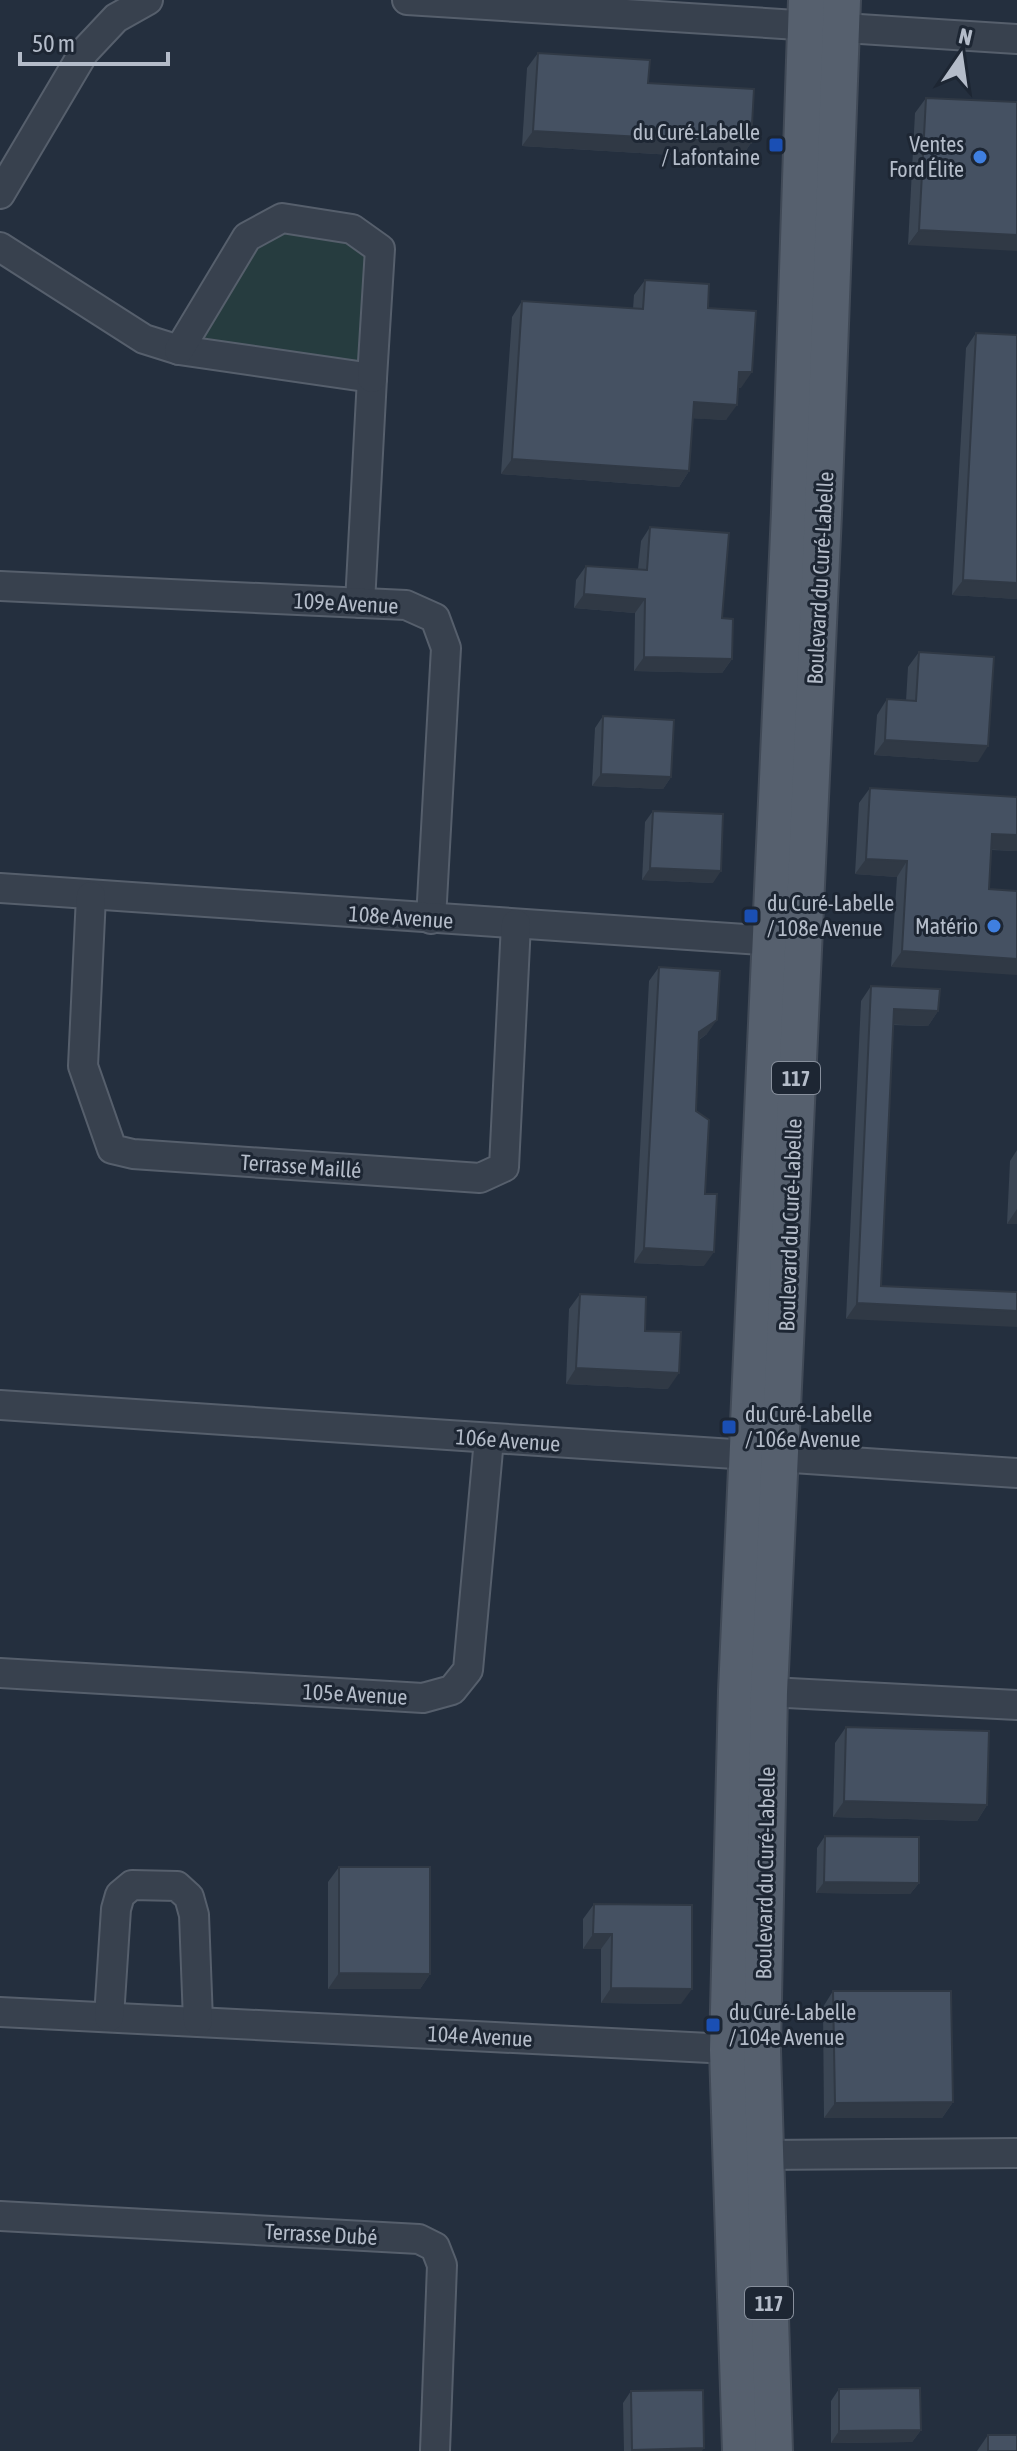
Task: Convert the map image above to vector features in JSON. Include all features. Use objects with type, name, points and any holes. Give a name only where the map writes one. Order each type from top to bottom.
[{"type":"main road","name":"Boulevard du Curé-Labelle","points":[[806,13],[807,513]]},
{"type":"main road","name":"Boulevard du Curé-Labelle","points":[[741,2451],[753,1692],[807,513],[842,14]]},
{"type":"main road","name":"Boulevard du Curé-Labelle","points":[[747,2156],[774,2451]]},
{"type":"street","points":[[0,194],[84,52],[116,18],[148,0]]},
{"type":"street","points":[[407,0],[842,14],[1017,39]]},
{"type":"street","points":[[179,350],[247,237],[282,218],[352,229],[380,249],[360,603]]},
{"type":"street","points":[[0,247],[144,339],[179,350],[372,378]]},
{"type":"street","name":"109e Avenue","points":[[0,586],[406,605],[435,618],[446,648],[431,919]]},
{"type":"street","name":"108e Avenue","points":[[0,888],[786,942]]},
{"type":"street","name":"Terrasse Maillé","points":[[91,896],[83,1066],[112,1149],[133,1154],[464,1177],[480,1178],[504,1167],[516,924]]},
{"type":"street","name":"106e Avenue","points":[[0,1405],[1017,1473]]},
{"type":"street","name":"105e Avenue","points":[[0,1673],[423,1698],[452,1690],[468,1670],[489,1439]]},
{"type":"street","points":[[753,1692],[1017,1705]]},
{"type":"street","points":[[109,2017],[116,1909],[120,1895],[132,1885],[177,1886],[189,1897],[194,1915],[198,2021]]},
{"type":"street","name":"104e Avenue","points":[[0,2012],[745,2050]]},
{"type":"street","points":[[747,2156],[1017,2153]]},
{"type":"street","name":"Terrasse Dubé","points":[[0,2216],[419,2239],[435,2247],[442,2265],[435,2451]]},
{"type":"green space","points":[[282,219],[380,249],[372,378],[179,350],[247,237]]},
{"type":"building","points":[[538,53],[650,60],[648,83],[754,89],[751,143],[533,131]]},
{"type":"building","points":[[926,98],[1017,102],[1017,235],[919,230]]},
{"type":"building","points":[[645,280],[709,284],[708,308],[756,311],[752,372],[739,372],[737,405],[694,402],[689,471],[512,459],[522,301],[643,309]]},
{"type":"building","points":[[976,333],[1017,335],[1017,583],[963,580]]},
{"type":"building","points":[[650,527],[729,533],[722,618],[733,619],[732,659],[644,657],[645,599],[584,594],[586,566],[647,570]]},
{"type":"building","points":[[919,652],[994,657],[988,746],[885,740],[887,699],[916,701]]},
{"type":"building","points":[[603,716],[674,720],[671,777],[601,774]]},
{"type":"building","points":[[870,788],[1017,797],[1017,835],[992,834],[989,889],[1017,891],[1017,959],[902,951],[907,861],[866,859]]},
{"type":"building","points":[[653,811],[723,814],[721,871],[650,868]]},
{"type":"building","points":[[659,967],[720,971],[717,1020],[699,1032],[696,1111],[709,1120],[705,1194],[717,1194],[714,1252],[644,1248]]},
{"type":"building","points":[[871,986],[940,989],[938,1011],[894,1009],[881,1286],[1017,1292],[1017,1311],[857,1303]]},
{"type":"building","points":[[580,1294],[646,1297],[645,1331],[681,1332],[679,1373],[576,1368]]},
{"type":"building","points":[[846,1727],[989,1731],[987,1805],[844,1801]]},
{"type":"building","points":[[825,1836],[919,1837],[919,1883],[824,1882]]},
{"type":"building","points":[[339,1867],[430,1867],[430,1974],[339,1973]]},
{"type":"building","points":[[594,1904],[692,1905],[692,1989],[611,1988],[612,1934],[593,1934]]},
{"type":"building","points":[[833,1991],[951,1991],[953,2102],[835,2103]]},
{"type":"building","points":[[920,2388],[921,2430],[839,2431],[839,2389]]},
{"type":"building","points":[[703,2390],[704,2448],[632,2450],[631,2391]]},
{"type":"building","points":[[988,2435],[1017,2435],[1017,2451],[988,2451]]},
{"type":"place","name":"du Curé-Labelle / Lafontaine","points":[[776,145]]},
{"type":"place","name":"Ventes Ford Élite","points":[[980,157]]},
{"type":"place","name":"du Curé-Labelle / 108e Avenue","points":[[751,916]]},
{"type":"place","name":"Matério","points":[[994,926]]},
{"type":"place","name":"du Curé-Labelle / 106e Avenue","points":[[729,1427]]},
{"type":"place","name":"du Curé-Labelle / 104e Avenue","points":[[713,2025]]}]
